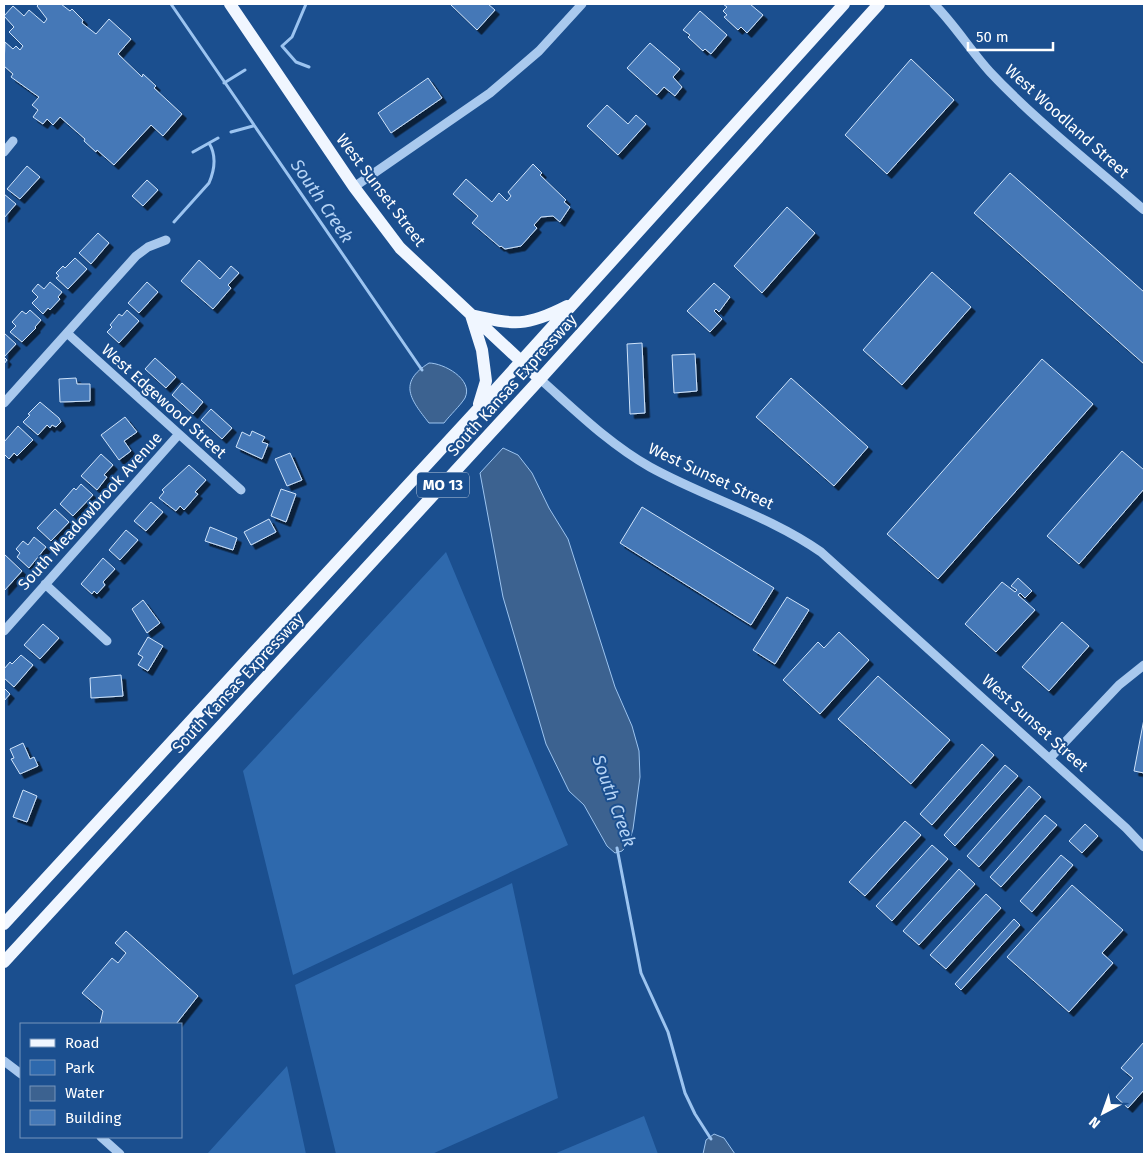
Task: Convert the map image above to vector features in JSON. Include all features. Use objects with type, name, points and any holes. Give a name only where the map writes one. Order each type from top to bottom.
[{"type":"main road","name":"West Sunset Street","points":[[230,4],[354,187],[400,248],[540,379]]},
{"type":"main road","name":"South Kansas Expressway","points":[[4,924],[521,362],[844,4]]},
{"type":"main road","name":"South Kansas Expressway","points":[[4,962],[540,379],[879,4]]},
{"type":"main road","points":[[478,409],[486,381],[482,350],[471,315],[519,324],[542,319],[575,302]]},
{"type":"street","points":[[354,187],[490,93],[534,55],[582,4]]},
{"type":"street","name":"West Woodland Street","points":[[934,4],[960,32],[976,55],[1006,87],[1144,210]]},
{"type":"street","points":[[4,152],[13,142]]},
{"type":"street","points":[[4,403],[136,256],[148,247],[166,240]]},
{"type":"street","name":"West Edgewood Street","points":[[67,333],[242,490]]},
{"type":"street","name":"West Sunset Street","points":[[540,379],[609,439],[648,466],[769,521],[821,552],[1050,758],[1144,847]]},
{"type":"street","name":"South Meadowbrook Avenue","points":[[4,631],[178,434]]},
{"type":"street","points":[[45,584],[107,641]]},
{"type":"street","points":[[1050,758],[1113,690],[1144,665]]},
{"type":"street","points":[[4,1061],[20,1073]]},
{"type":"street","points":[[102,1138],[120,1154]]},
{"type":"green space","points":[[446,552],[568,845],[293,975],[243,771]]},
{"type":"green space","points":[[512,883],[558,1098],[432,1154],[336,1154],[295,985]]},
{"type":"green space","points":[[287,1066],[306,1154],[207,1154]]},
{"type":"green space","points":[[644,1116],[658,1154],[554,1154]]},
{"type":"water","points":[[429,363],[442,366],[456,373],[467,391],[465,398],[444,423],[429,423],[417,407],[410,392],[413,378],[419,370]]},
{"type":"water","points":[[503,448],[518,455],[532,473],[549,508],[568,539],[615,687],[632,726],[639,751],[640,777],[633,829],[629,843],[622,851],[615,853],[607,846],[584,805],[569,791],[546,744],[503,597],[480,473]]},
{"type":"water","points":[[714,1134],[724,1138],[735,1154],[703,1154],[706,1140]]},
{"type":"building","points":[[39,4],[61,4],[70,11],[72,9],[83,20],[82,23],[96,34],[109,19],[131,39],[118,54],[142,77],[143,74],[156,86],[154,88],[182,114],[163,136],[151,125],[114,165],[97,150],[96,152],[84,141],[85,139],[60,117],[53,125],[47,119],[43,124],[33,117],[38,110],[32,105],[39,97],[11,77],[13,74],[4,66],[5,42],[13,49],[16,46],[20,50],[23,46],[9,32],[14,27],[4,16],[13,6],[24,16],[29,10],[44,23],[47,19],[37,6]]},
{"type":"building","points":[[450,4],[488,4],[495,10],[477,30]]},
{"type":"building","points":[[723,4],[750,4],[763,15],[747,33],[741,27],[738,30],[724,17],[727,15],[723,11],[727,7]]},
{"type":"building","points":[[700,11],[727,35],[711,54],[705,49],[703,51],[688,37],[690,35],[683,30]]},
{"type":"building","points":[[650,43],[680,69],[673,77],[682,87],[675,96],[664,87],[657,95],[627,68]]},
{"type":"building","points":[[911,59],[954,100],[887,174],[845,135]]},
{"type":"building","points":[[428,78],[442,98],[391,133],[378,113]]},
{"type":"building","points":[[607,105],[628,124],[636,115],[646,124],[618,155],[587,126]]},
{"type":"building","points":[[533,164],[542,173],[540,175],[566,200],[564,202],[570,207],[560,222],[553,216],[541,217],[534,225],[537,228],[521,246],[505,249],[500,247],[472,223],[478,216],[453,194],[466,179],[492,202],[499,193],[507,201],[511,196],[508,192]]},
{"type":"building","points":[[27,166],[40,177],[20,199],[7,189]]},
{"type":"building","points":[[1010,173],[1144,292],[1144,364],[974,213]]},
{"type":"building","points":[[147,180],[158,190],[143,206],[132,196]]},
{"type":"building","points":[[4,194],[16,204],[4,218]]},
{"type":"building","points":[[787,207],[815,233],[762,293],[734,266]]},
{"type":"building","points":[[98,233],[109,243],[91,264],[79,253]]},
{"type":"building","points":[[75,258],[87,269],[68,289],[56,278],[59,276],[56,273],[63,266],[65,268]]},
{"type":"building","points":[[199,260],[220,279],[231,266],[239,273],[228,285],[231,288],[213,309],[181,281]]},
{"type":"building","points":[[932,272],[971,307],[902,385],[863,350]]},
{"type":"building","points":[[50,282],[62,292],[58,297],[60,299],[50,310],[48,308],[43,314],[32,303],[38,297],[32,291],[38,284],[44,289]]},
{"type":"building","points":[[147,282],[158,292],[139,313],[128,303]]},
{"type":"building","points":[[714,283],[730,297],[719,312],[716,309],[714,311],[722,319],[710,332],[687,311]]},
{"type":"building","points":[[30,310],[41,320],[22,342],[10,332],[16,326],[12,322],[22,311],[26,314]]},
{"type":"building","points":[[127,310],[139,321],[119,343],[107,332],[119,314],[122,316]]},
{"type":"building","points":[[4,333],[16,344],[4,357]]},
{"type":"building","points":[[642,343],[645,413],[630,414],[627,344]]},
{"type":"building","points":[[695,354],[697,391],[674,393],[672,355]]},
{"type":"building","points":[[155,358],[176,377],[166,388],[145,369]]},
{"type":"building","points":[[1042,359],[1093,404],[938,579],[887,534]]},
{"type":"building","points":[[76,378],[77,384],[90,384],[90,401],[60,402],[59,379]]},
{"type":"building","points":[[791,378],[868,447],[834,486],[756,417]]},
{"type":"building","points":[[182,383],[203,402],[193,414],[172,395]]},
{"type":"building","points":[[40,402],[59,418],[61,422],[56,427],[52,425],[50,428],[47,425],[38,435],[23,422]]},
{"type":"building","points":[[211,409],[232,428],[222,439],[201,420]]},
{"type":"building","points":[[125,417],[137,432],[124,441],[131,451],[119,460],[101,435]]},
{"type":"building","points":[[18,426],[33,440],[17,456],[14,453],[9,459],[4,454],[4,442]]},
{"type":"building","points":[[252,431],[265,437],[262,442],[268,444],[262,459],[236,447],[242,432],[250,436]]},
{"type":"building","points":[[1122,451],[1144,470],[1144,489],[1079,564],[1047,536]]},
{"type":"building","points":[[290,453],[302,480],[287,486],[275,459]]},
{"type":"building","points":[[101,454],[113,465],[104,475],[107,477],[97,490],[81,476]]},
{"type":"building","points":[[189,465],[206,480],[195,492],[198,494],[184,510],[180,506],[176,511],[159,498],[164,492],[162,490]]},
{"type":"building","points":[[81,484],[93,495],[73,516],[60,504],[74,488],[76,490]]},
{"type":"building","points":[[281,489],[296,494],[286,522],[271,516]]},
{"type":"building","points":[[151,502],[163,512],[146,531],[134,521]]},
{"type":"building","points":[[642,507],[774,588],[751,625],[620,543]]},
{"type":"building","points":[[55,509],[69,522],[51,541],[37,528]]},
{"type":"building","points":[[269,519],[276,532],[251,545],[244,532]]},
{"type":"building","points":[[210,527],[237,538],[233,550],[205,541]]},
{"type":"building","points":[[126,530],[138,540],[120,560],[109,550]]},
{"type":"building","points":[[34,537],[46,547],[29,568],[17,557],[20,553],[16,549],[23,541],[28,545]]},
{"type":"building","points":[[4,554],[22,571],[4,591]]},
{"type":"building","points":[[103,558],[115,569],[103,582],[105,585],[97,594],[94,591],[92,594],[81,584]]},
{"type":"building","points":[[1018,578],[1032,591],[1025,598],[1020,593],[1018,595],[1035,610],[996,652],[965,624],[1002,582],[1015,592],[1017,590],[1011,586]]},
{"type":"building","points":[[787,597],[809,610],[775,664],[753,650]]},
{"type":"building","points":[[143,600],[160,623],[147,633],[132,609]]},
{"type":"building","points":[[1062,622],[1089,646],[1049,691],[1022,667]]},
{"type":"building","points":[[43,624],[59,638],[40,659],[24,645]]},
{"type":"building","points":[[839,632],[869,660],[820,714],[783,680],[818,642],[824,648]]},
{"type":"building","points":[[148,637],[163,646],[148,671],[138,665],[143,657],[138,654]]},
{"type":"building","points":[[21,655],[33,665],[14,687],[4,678],[4,669],[10,662],[12,664]]},
{"type":"building","points":[[121,675],[123,696],[91,698],[90,678]]},
{"type":"building","points":[[878,676],[950,740],[911,784],[838,719]]},
{"type":"building","points":[[4,688],[10,694],[4,701]]},
{"type":"building","points":[[1144,719],[1144,773],[1134,771]]},
{"type":"building","points":[[23,743],[30,759],[34,757],[38,766],[20,774],[11,759],[14,758],[10,749]]},
{"type":"building","points":[[982,744],[994,755],[932,825],[920,814]]},
{"type":"building","points":[[1005,765],[1018,776],[955,846],[944,835]]},
{"type":"building","points":[[1029,786],[1041,797],[979,867],[967,856]]},
{"type":"building","points":[[23,790],[37,796],[27,822],[13,817]]},
{"type":"building","points":[[1045,815],[1057,825],[1001,887],[990,877]]},
{"type":"building","points":[[905,821],[921,835],[865,896],[849,882]]},
{"type":"building","points":[[1085,824],[1098,836],[1082,853],[1069,841]]},
{"type":"building","points":[[932,845],[948,859],[892,921],[876,906]]},
{"type":"building","points":[[1061,855],[1073,865],[1032,912],[1020,901]]},
{"type":"building","points":[[959,869],[975,884],[919,945],[903,931]]},
{"type":"building","points":[[1072,885],[1123,930],[1102,953],[1113,963],[1069,1012],[1007,957]]},
{"type":"building","points":[[986,894],[1001,908],[946,969],[930,955]]},
{"type":"building","points":[[1014,919],[1020,925],[961,990],[955,984]]},
{"type":"building","points":[[126,931],[198,996],[177,1023],[100,1023],[103,1011],[82,993],[112,958],[118,963],[126,953],[115,943]]},
{"type":"building","points":[[1144,1042],[1144,1090],[1128,1108],[1116,1097],[1133,1078],[1121,1068]]},
{"type":"waterway","name":"South Creek","points":[[171,4],[422,370]]},
{"type":"waterway","points":[[306,4],[292,37],[282,46],[296,62],[309,67]]},
{"type":"waterway","points":[[224,83],[245,70]]},
{"type":"waterway","points":[[231,132],[253,126]]},
{"type":"waterway","points":[[193,152],[218,138]]},
{"type":"waterway","points":[[174,222],[209,183],[214,163],[212,148],[209,143]]},
{"type":"waterway","name":"South Creek","points":[[617,848],[641,973],[668,1032],[685,1093],[695,1114],[711,1139]]}]
